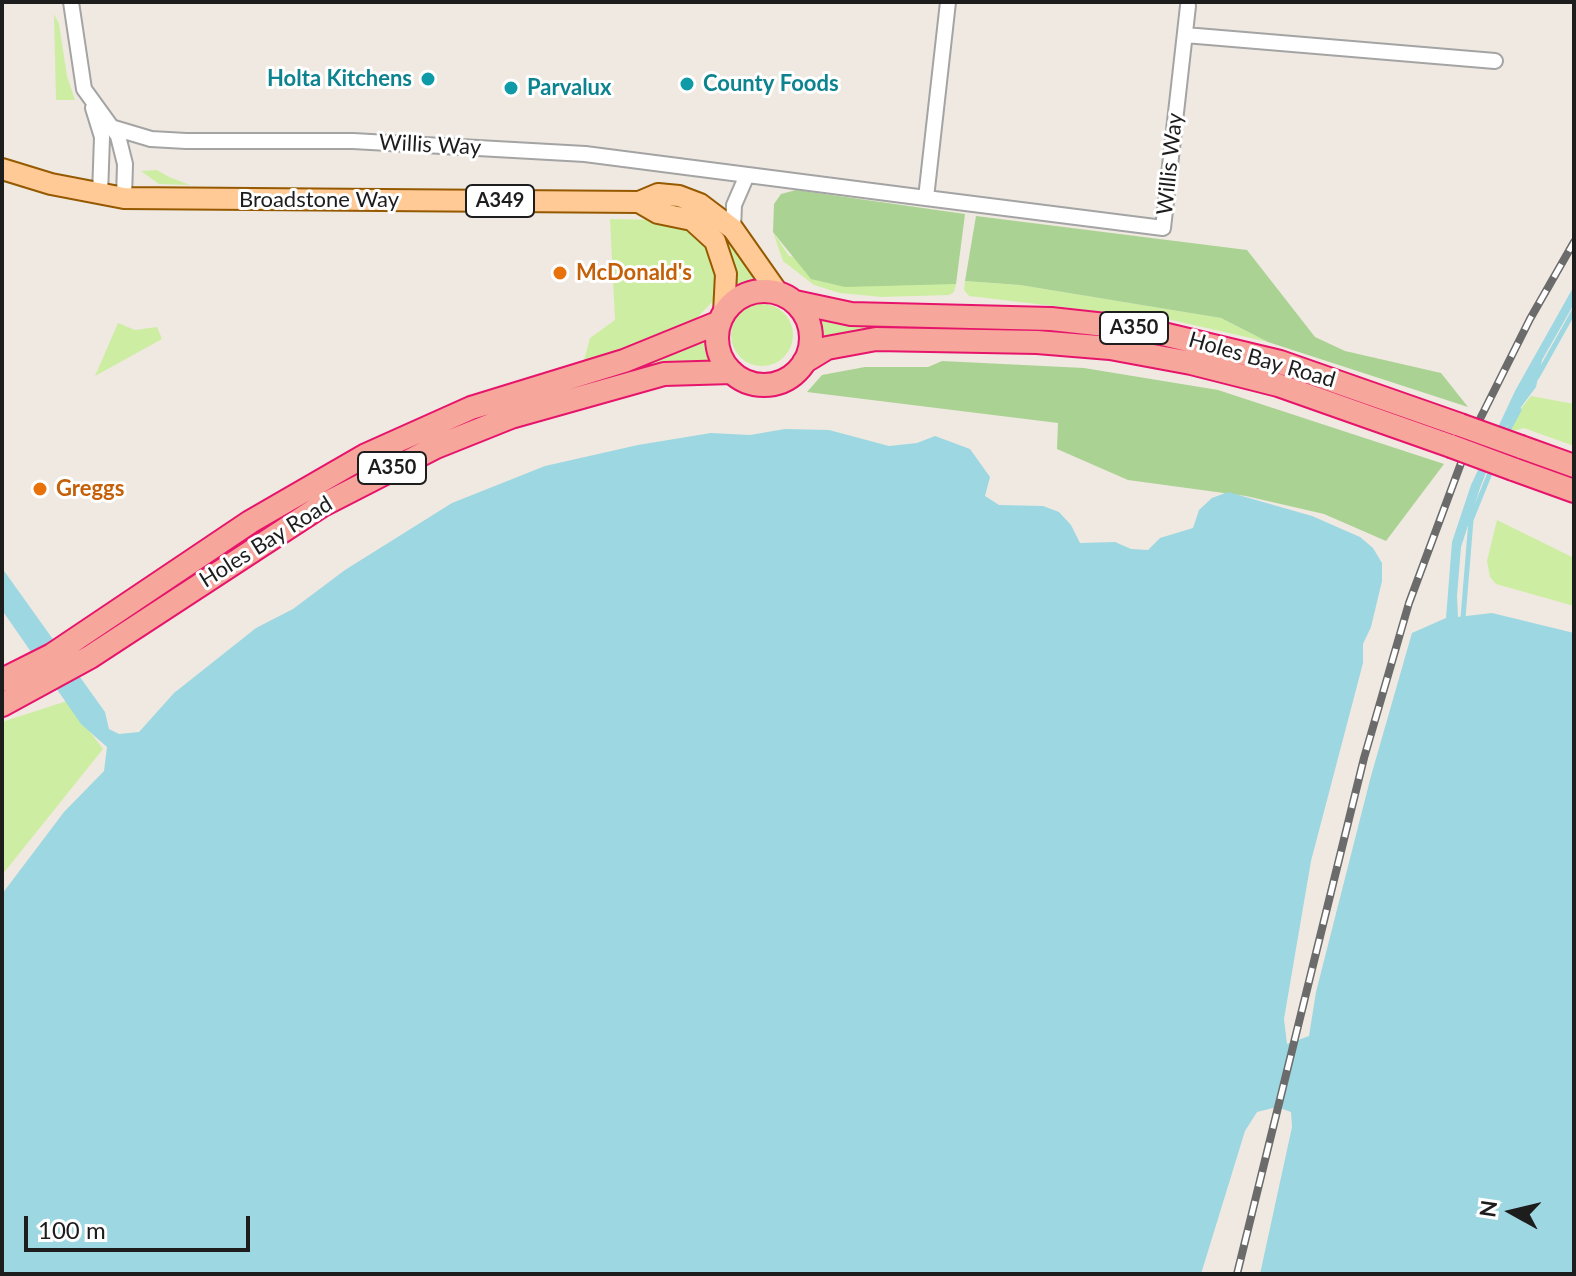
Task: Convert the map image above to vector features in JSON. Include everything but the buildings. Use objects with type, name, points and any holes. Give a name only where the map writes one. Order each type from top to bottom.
[{"type":"highway","points":[[748,294],[786,297],[809,324],[809,350],[804,362],[797,372],[776,383],[753,383],[732,372],[718,349],[722,318],[748,294]]},
{"type":"highway","name":"Holes Bay Road","points":[[786,297],[851,314],[1036,318],[1154,331],[1280,362],[1574,466]]},
{"type":"highway","name":"Holes Bay Road","points":[[2,705],[89,631],[250,522],[366,455],[471,408],[636,357],[722,318]]},
{"type":"highway","name":"Holes Bay Road","points":[[804,362],[827,348],[876,339],[1048,342],[1165,357],[1264,381],[1574,491]]},
{"type":"highway","name":"Holes Bay Road","points":[[2,680],[29,680],[90,657],[321,506],[436,447],[534,410],[664,374],[732,372]]},
{"type":"main road","name":"Broadstone Way","points":[[2,169],[100,195],[124,198],[639,202],[658,194],[679,196],[709,210],[733,229],[786,297]]},
{"type":"main road","name":"Broadstone Way","points":[[639,202],[658,213],[692,220],[715,241],[726,274],[722,318]]},
{"type":"street","points":[[71,2],[80,72],[102,137],[100,195]]},
{"type":"street","points":[[926,198],[948,2]]},
{"type":"street","name":"Willis Way","points":[[114,128],[151,139],[186,141],[353,141],[569,153],[1163,228],[1188,6]]},
{"type":"street","points":[[1185,35],[1495,61]]},
{"type":"street","points":[[92,103],[114,128],[125,164],[124,198]]},
{"type":"street","points":[[733,229],[734,205],[747,175]]},
{"type":"green space","points":[[54,14],[59,24],[67,76],[75,100],[56,100]]},
{"type":"green space","points":[[157,170],[190,185],[159,184],[141,171]]},
{"type":"green space","points":[[796,190],[965,214],[956,284],[845,287],[811,279],[773,232],[774,204],[781,194]]},
{"type":"green space","points":[[679,203],[715,222],[756,279],[732,287],[732,263],[658,205]]},
{"type":"green space","points":[[976,216],[1247,250],[1315,337],[1345,351],[1441,373],[1468,407],[1268,342],[1221,318],[1020,285],[965,281]]},
{"type":"green space","points":[[610,219],[663,220],[691,228],[716,257],[718,287],[714,300],[691,324],[674,333],[583,364],[590,338],[615,320]]},
{"type":"green space","points":[[773,232],[789,256],[911,283],[956,284],[954,292],[949,295],[882,297],[840,293],[814,285],[783,261]]},
{"type":"green space","points":[[965,281],[1020,285],[1221,318],[1268,342],[1172,320],[969,296],[964,290]]},
{"type":"green space","points":[[756,304],[768,304],[784,313],[791,323],[791,347],[784,357],[768,366],[756,366],[736,352],[731,341],[731,329],[745,309]]},
{"type":"green space","points":[[815,316],[853,325],[880,325],[880,331],[818,343]]},
{"type":"green space","points":[[118,323],[135,330],[157,327],[162,339],[95,376]]},
{"type":"green space","points":[[705,341],[711,361],[685,362],[647,372],[645,366]]},
{"type":"green space","points":[[942,361],[1084,368],[1218,390],[1444,464],[1386,541],[1324,514],[1246,496],[1128,480],[1057,449],[1058,423],[807,392],[822,375],[865,367],[928,367]]},
{"type":"green space","points":[[1531,396],[1574,404],[1574,446],[1524,428],[1501,434]]},
{"type":"green space","points":[[1497,520],[1574,558],[1574,606],[1496,584],[1490,577],[1487,561]]},
{"type":"green space","points":[[67,701],[103,749],[2,875],[2,722]]},
{"type":"water","points":[[1574,286],[1574,304],[1542,360],[1536,387],[1501,434],[1480,488],[1461,547],[1457,596],[1458,617],[1492,613],[1574,633],[1574,1274],[1260,1274],[1292,1127],[1291,1112],[1277,1107],[1257,1112],[1245,1131],[1201,1274],[2,1274],[2,894],[64,812],[104,771],[107,747],[81,724],[2,610],[2,568],[105,712],[109,729],[119,734],[139,732],[174,693],[256,628],[293,609],[345,570],[452,503],[545,466],[638,445],[711,433],[750,435],[785,429],[829,430],[889,446],[917,443],[935,436],[970,449],[990,477],[985,496],[999,505],[1043,506],[1059,512],[1071,525],[1080,543],[1115,542],[1131,549],[1148,550],[1160,538],[1193,528],[1199,510],[1212,498],[1228,492],[1312,516],[1360,537],[1373,548],[1382,563],[1382,581],[1371,627],[1363,644],[1363,663],[1311,861],[1284,1019],[1287,1044],[1309,1036],[1316,992],[1371,776],[1412,633],[1446,618],[1452,542],[1471,485],[1515,391]]},
{"type":"waterway","points":[[1537,377],[1574,311]]},
{"type":"waterway","points":[[1505,436],[1519,410]]},
{"type":"waterway","points":[[1463,618],[1471,520],[1492,468]]},
{"type":"railway","points":[[1237,1274],[1364,758],[1409,603],[1470,439],[1530,319],[1574,242]]},
{"type":"place","name":"Holta Kitchens","points":[[428,79]]},
{"type":"place","name":"County Foods","points":[[687,84]]},
{"type":"place","name":"Parvalux","points":[[511,88]]},
{"type":"place","name":"McDonald's","points":[[560,273]]},
{"type":"place","name":"Greggs","points":[[40,489]]}]
